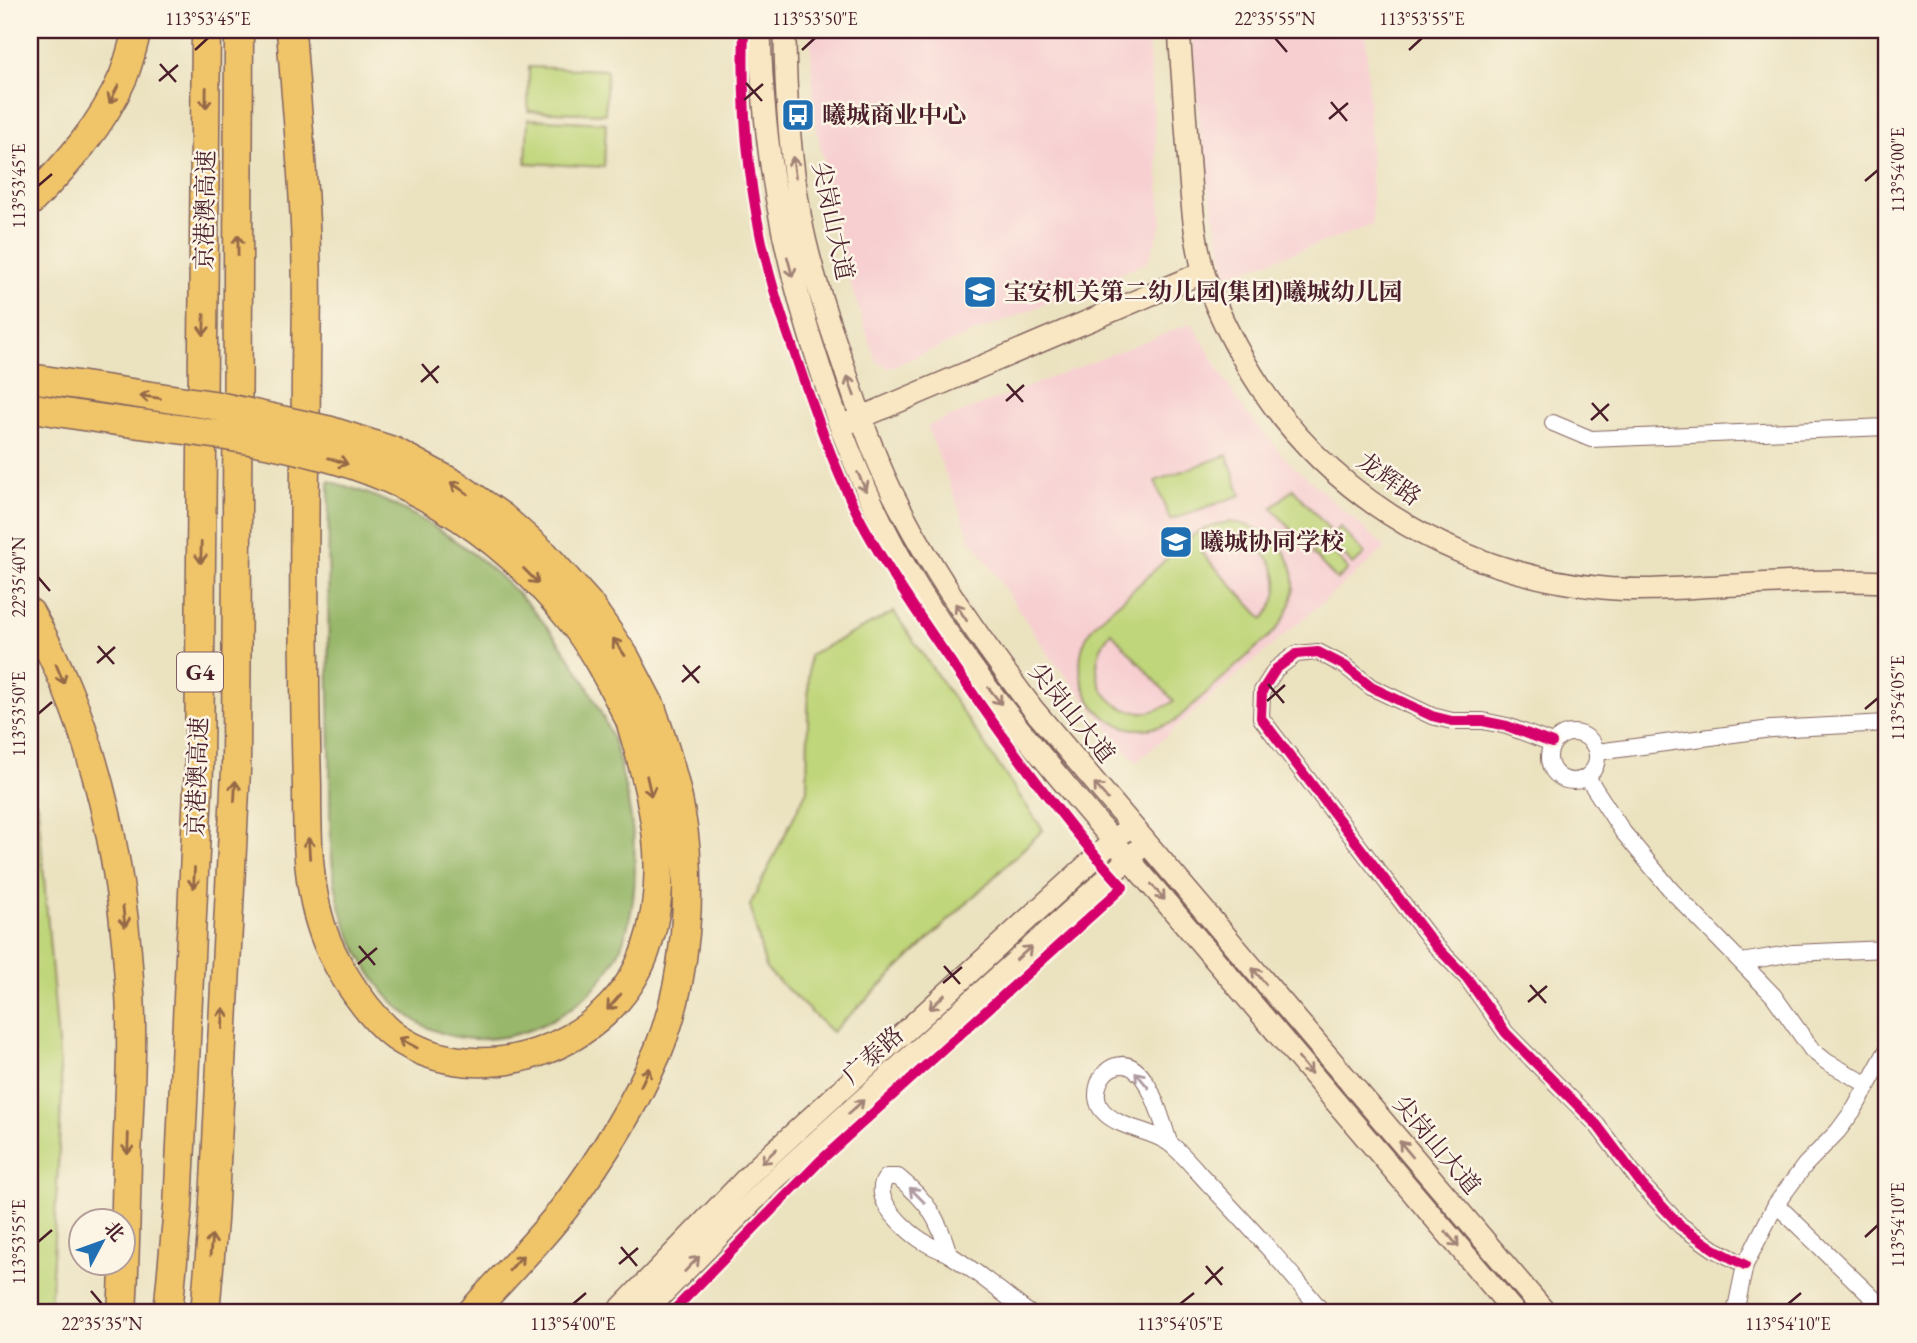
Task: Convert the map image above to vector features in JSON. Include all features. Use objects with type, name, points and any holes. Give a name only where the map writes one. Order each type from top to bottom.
[{"type":"highway","points":[[30,202],[69,162],[103,117],[124,75],[137,30]]},
{"type":"highway","name":"京港澳高速","points":[[169,1313],[178,1208],[199,768],[206,30]]},
{"type":"highway","name":"京港澳高速","points":[[205,1313],[213,1221],[236,769],[239,30]]},
{"type":"highway","points":[[30,378],[213,405],[331,431],[393,451],[456,485],[502,517],[545,555],[596,614],[625,657],[640,714],[646,773],[657,824],[660,877],[654,918],[643,956],[622,991],[595,1022],[565,1041],[535,1054],[494,1063],[458,1061],[424,1052],[395,1036],[367,1007],[328,944],[318,917],[310,872],[307,826],[304,610],[307,252],[291,30]]},
{"type":"highway","points":[[30,407],[215,435],[322,456],[384,475],[443,507],[491,538],[533,577],[572,621],[604,671],[640,714],[669,763],[681,816],[686,879],[685,928],[678,978],[662,1037],[634,1101],[603,1154],[565,1207],[471,1313]]},
{"type":"highway","points":[[30,613],[48,644],[96,772],[123,907],[130,981],[131,1060],[122,1313]]},
{"type":"main road","name":"尖岗山大道","points":[[760,30],[765,127],[776,206],[795,287],[839,426],[876,512],[920,590],[1015,722],[1515,1313]]},
{"type":"main road","name":"尖岗山大道","points":[[785,30],[790,142],[802,221],[834,337],[877,460],[898,505],[966,620],[1033,709],[1145,843],[1546,1313]]},
{"type":"main road","name":"龙辉路","points":[[1179,30],[1193,220],[1204,272],[1230,334],[1249,370],[1280,415],[1316,455],[1356,492],[1401,523],[1449,548],[1499,568],[1552,581],[1606,588],[1659,589],[1852,580],[1887,582]]},
{"type":"main road","points":[[839,426],[1204,272]]},
{"type":"main road","name":"广泰路","points":[[616,1313],[757,1167],[1130,825]]},
{"type":"main road","name":"广泰路","points":[[644,1313],[772,1182],[1145,843]]},
{"type":"street","points":[[1553,424],[1591,439],[1887,427]]},
{"type":"street","points":[[1552,743],[1507,726],[1483,721],[1452,721],[1432,716],[1371,687],[1345,666],[1318,652],[1296,654],[1276,669],[1262,691],[1261,718],[1434,944],[1467,978],[1506,1033],[1597,1125],[1643,1186],[1681,1226],[1714,1250],[1745,1265]]},
{"type":"street","points":[[1597,752],[1771,729],[1887,723]]},
{"type":"street","points":[[1574,733],[1587,737],[1597,752],[1593,771],[1587,777],[1571,781],[1555,773],[1548,754],[1552,743],[1561,736],[1574,733]]},
{"type":"street","points":[[1587,777],[1623,832],[1671,890],[1773,995],[1812,1050],[1868,1085]]},
{"type":"street","points":[[1742,962],[1794,953],[1887,949]]},
{"type":"street","points":[[1735,1313],[1745,1265],[1776,1204],[1805,1165],[1838,1131],[1887,1050]]},
{"type":"street","points":[[1169,1142],[1112,1118],[1101,1109],[1097,1100],[1097,1087],[1103,1075],[1113,1067],[1123,1065],[1139,1073],[1149,1085],[1169,1142],[1292,1274],[1322,1313]]},
{"type":"street","points":[[949,1254],[942,1228],[932,1210],[898,1177],[887,1177],[881,1183],[880,1194],[888,1209],[925,1243],[949,1254],[1028,1313]]},
{"type":"street","points":[[1776,1204],[1872,1298],[1887,1308]]},
{"type":"shaded area","name":"曦城商业中心","points":[[810,30],[1147,30],[1162,223],[1148,262],[888,368],[876,361],[845,268],[815,119]]},
{"type":"shaded area","points":[[1192,30],[1366,30],[1373,225],[1227,276],[1202,155]]},
{"type":"shaded area","name":"曦城协同学校","points":[[1192,323],[1240,405],[1288,461],[1386,548],[1136,762],[1051,658],[970,537],[927,426]]},
{"type":"green space","points":[[529,67],[607,70],[605,114],[528,111]]},
{"type":"green space","points":[[528,119],[606,123],[604,167],[526,163]]},
{"type":"green space","points":[[1227,455],[1241,495],[1170,520],[1155,481]]},
{"type":"green space","points":[[329,481],[370,495],[414,515],[450,537],[514,590],[567,654],[589,690],[611,736],[621,771],[635,852],[634,889],[628,926],[607,972],[586,996],[560,1015],[531,1030],[500,1038],[468,1038],[437,1032],[409,1016],[387,996],[369,970],[343,916],[334,876],[330,835]]},
{"type":"green space","points":[[1293,489],[1329,529],[1307,547],[1272,508]]},
{"type":"green space","points":[[1230,522],[1268,535],[1281,547],[1290,562],[1294,578],[1293,595],[1287,613],[1275,631],[1174,722],[1155,728],[1137,729],[1111,721],[1088,697],[1081,675],[1081,652],[1090,631],[1189,538],[1213,525]],"holes":[[[1219,540],[1245,542],[1258,549],[1274,568],[1277,593],[1263,619],[1200,551]],[[1111,632],[1174,701],[1155,710],[1137,712],[1122,707],[1109,698],[1100,684],[1097,668],[1100,650]]]},
{"type":"green space","points":[[1340,527],[1365,554],[1353,565],[1328,538]]},
{"type":"green space","points":[[1323,542],[1348,569],[1337,580],[1312,553]]},
{"type":"green space","points":[[894,612],[1043,830],[832,1032],[766,969],[750,905],[807,790],[809,655]]},
{"type":"green space","points":[[30,791],[38,806],[62,1092],[50,1313],[30,1313]]},
{"type":"cycle path","points":[[671,1313],[820,1161],[1123,887],[1046,795],[949,659],[883,559],[842,480],[782,317],[767,264],[749,165],[744,97],[744,30]]},
{"type":"cycle path","points":[[1552,743],[1507,726],[1483,721],[1452,721],[1432,716],[1371,687],[1345,666],[1318,652],[1296,654],[1276,669],[1262,691],[1261,718],[1434,944],[1467,978],[1506,1033],[1597,1125],[1643,1186],[1681,1226],[1714,1249],[1745,1265]]},
{"type":"place","name":"曦城商业中心","points":[[798,115]]},
{"type":"place","name":"宝安机关第二幼儿园(集团)曦城幼儿园","points":[[980,292]]},
{"type":"place","name":"曦城协同学校","points":[[1176,542]]}]
